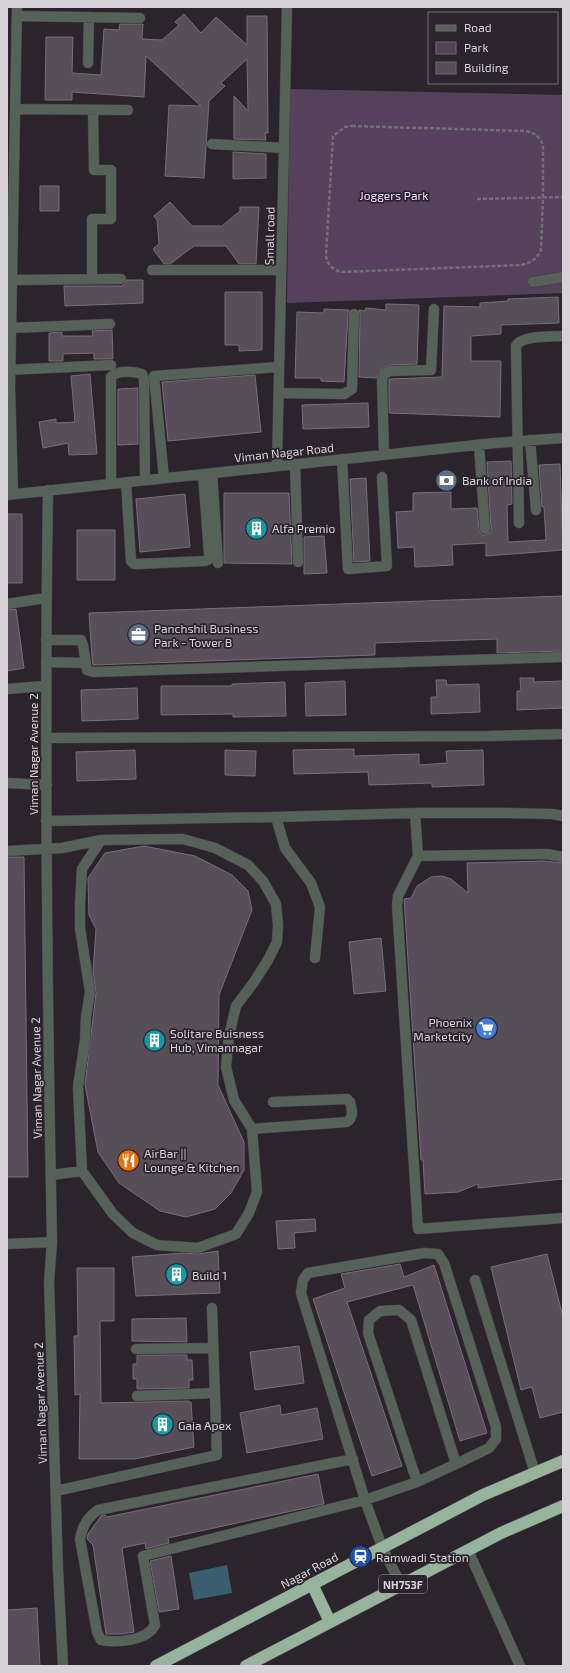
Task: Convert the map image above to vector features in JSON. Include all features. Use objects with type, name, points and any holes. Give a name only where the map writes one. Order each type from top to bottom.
[{"type":"highway","name":"Nagar Road","points":[[156,1666],[483,1495],[563,1461]]},
{"type":"highway","name":"NH753F","points":[[246,1666],[501,1533],[563,1506]]},
{"type":"highway","points":[[312,1584],[330,1622]]},
{"type":"street","name":"Small road","points":[[277,466],[287,7]]},
{"type":"street","points":[[10,495],[9,369],[12,328],[10,296],[12,280],[10,216],[11,147],[15,109],[11,70],[17,12],[89,18],[140,18]]},
{"type":"street","points":[[88,63],[89,18]]},
{"type":"street","points":[[15,109],[128,110]]},
{"type":"street","points":[[92,280],[92,219],[111,219],[111,170],[94,170],[94,110]]},
{"type":"street","points":[[212,144],[284,148]]},
{"type":"street","points":[[152,270],[282,270]]},
{"type":"street","points":[[534,282],[563,277]]},
{"type":"street","points":[[12,280],[121,279]]},
{"type":"street","points":[[384,455],[382,379],[384,374],[390,371],[431,370],[434,308]]},
{"type":"street","points":[[279,393],[344,394],[352,389],[354,314]]},
{"type":"street","points":[[12,328],[110,324]]},
{"type":"street","points":[[519,523],[516,346],[518,342],[527,339],[563,336]]},
{"type":"street","points":[[9,369],[111,365]]},
{"type":"street","points":[[164,478],[154,376],[280,367]]},
{"type":"street","points":[[111,484],[111,377],[119,372],[142,374],[144,379],[145,480]]},
{"type":"street","name":"Viman Nagar Road","points":[[10,495],[342,459],[563,438]]},
{"type":"street","points":[[530,440],[536,510]]},
{"type":"street","points":[[479,445],[485,529]]},
{"type":"street","points":[[342,459],[348,569],[387,566],[382,477]]},
{"type":"street","points":[[295,464],[298,562]]},
{"type":"street","points":[[126,482],[131,561],[134,564],[206,561],[209,558],[207,473]]},
{"type":"street","points":[[207,473],[218,563]]},
{"type":"street","name":"Viman Nagar Avenue 2","points":[[48,490],[45,686],[52,1242],[49,1282],[58,1569],[63,1666]]},
{"type":"street","points":[[7,604],[46,598]]},
{"type":"street","points":[[46,640],[81,640],[86,670],[94,672],[563,657]]},
{"type":"street","points":[[46,662],[84,663]]},
{"type":"street","points":[[7,689],[45,686]]},
{"type":"street","points":[[46,738],[489,736],[563,734]]},
{"type":"street","points":[[7,782],[46,785]]},
{"type":"street","points":[[46,821],[415,813],[505,813],[552,814],[563,816]]},
{"type":"street","points":[[415,813],[418,856],[398,896],[397,906],[418,1229],[563,1218]]},
{"type":"street","points":[[276,817],[285,848],[311,883],[320,907],[314,958]]},
{"type":"street","points":[[7,851],[62,848],[101,840],[183,839],[215,848],[248,865],[262,881],[276,904],[278,925],[277,942],[254,982],[236,1006],[229,1036],[226,1067],[234,1100],[252,1128],[257,1192],[249,1213],[236,1234],[198,1248],[157,1245],[133,1234],[113,1214],[82,1171],[78,1087],[90,992],[80,928],[80,903],[82,869],[101,840]]},
{"type":"street","points":[[418,856],[546,854],[563,857]]},
{"type":"street","points":[[252,1128],[347,1122],[350,1120],[352,1114],[350,1102],[347,1099],[273,1102]]},
{"type":"street","points":[[51,1176],[82,1171]]},
{"type":"street","points":[[7,1244],[52,1242]]},
{"type":"street","points":[[353,1459],[98,1510],[85,1522],[80,1538],[97,1632],[102,1640],[113,1642],[144,1636],[152,1631],[155,1625],[143,1556],[365,1500],[417,1482],[489,1448],[496,1439],[496,1427],[444,1264],[438,1254],[424,1253],[308,1273],[303,1280],[301,1293],[353,1459],[365,1500],[382,1547],[401,1585]]},
{"type":"street","points":[[475,1280],[535,1473]]},
{"type":"street","points":[[56,1491],[217,1455],[212,1308]]},
{"type":"street","points":[[417,1482],[368,1333],[369,1320],[380,1311],[400,1310],[411,1320],[456,1464]]},
{"type":"street","points":[[136,1349],[214,1348]]},
{"type":"street","points":[[137,1396],[215,1393]]},
{"type":"street","points":[[468,1550],[520,1666]]},
{"type":"path","points":[[345,127],[526,130],[539,137],[543,145],[543,198],[541,250],[539,256],[528,264],[341,272],[335,270],[327,263],[326,255],[333,136],[345,127]]},
{"type":"path","points":[[478,199],[563,197]]},
{"type":"green space","name":"Joggers Park","points":[[290,89],[563,95],[563,293],[287,303]]},
{"type":"water","points":[[227,1565],[232,1593],[194,1600],[189,1573]]},
{"type":"building","points":[[184,14],[201,33],[216,17],[247,45],[247,16],[267,16],[268,133],[265,133],[266,140],[234,139],[234,96],[248,111],[247,59],[221,83],[225,86],[209,101],[204,178],[165,176],[169,105],[201,106],[146,56],[144,97],[72,92],[72,100],[45,100],[46,37],[73,37],[72,73],[101,75],[104,29],[119,30],[120,24],[143,24],[142,39],[162,40],[179,25],[175,22]]},
{"type":"building","points":[[233,152],[266,154],[266,178],[233,179]]},
{"type":"building","points":[[40,186],[59,186],[59,211],[40,211]]},
{"type":"building","points":[[170,202],[192,226],[222,226],[240,211],[240,207],[259,207],[256,264],[239,264],[226,246],[194,246],[170,264],[164,264],[153,249],[159,244],[157,220],[154,216]]},
{"type":"building","points":[[127,280],[143,280],[143,303],[65,306],[64,286],[121,286],[125,284]]},
{"type":"building","points":[[225,292],[262,292],[262,350],[239,351],[239,345],[225,345]]},
{"type":"building","points":[[558,297],[559,323],[501,325],[501,334],[471,336],[471,361],[501,361],[500,417],[389,413],[389,379],[442,377],[444,306],[480,307],[480,303],[508,301],[508,299]]},
{"type":"building","points":[[386,304],[419,305],[417,364],[390,365],[381,369],[376,378],[359,377],[359,310],[365,311],[366,308],[386,310]]},
{"type":"building","points":[[324,309],[349,310],[344,382],[321,381],[321,378],[295,378],[297,312],[324,313]]},
{"type":"building","points":[[112,330],[113,359],[94,359],[94,353],[63,354],[63,361],[49,361],[49,333],[62,332],[62,336],[93,336],[92,331]]},
{"type":"building","points":[[90,374],[97,454],[69,455],[68,443],[43,448],[39,422],[56,419],[56,423],[75,422],[71,376]]},
{"type":"building","points":[[255,375],[261,432],[168,441],[162,382]]},
{"type":"building","points":[[138,388],[138,444],[118,445],[118,389]]},
{"type":"building","points":[[368,403],[369,427],[303,429],[302,405]]},
{"type":"building","points":[[511,461],[512,504],[507,505],[508,542],[546,540],[539,465],[560,464],[563,550],[486,556],[486,543],[452,545],[453,565],[415,567],[414,547],[398,548],[396,512],[413,511],[413,493],[451,492],[451,509],[477,508],[479,530],[482,535],[486,535],[491,532],[487,462]]},
{"type":"building","points":[[366,478],[370,561],[354,562],[350,479]]},
{"type":"building","name":"Alfa Premio","points":[[224,493],[289,493],[292,564],[224,563]]},
{"type":"building","points":[[185,494],[190,547],[140,552],[136,499]]},
{"type":"building","points":[[7,514],[22,514],[22,583],[7,583]]},
{"type":"building","points":[[77,530],[115,530],[115,580],[77,580]]},
{"type":"building","points":[[324,536],[327,573],[304,574],[304,537]]},
{"type":"building","points":[[563,596],[563,651],[497,653],[497,639],[375,643],[375,655],[93,665],[92,658],[89,613]]},
{"type":"building","points":[[16,609],[24,668],[7,671],[7,610]]},
{"type":"building","points":[[520,678],[534,678],[534,682],[563,681],[563,708],[517,710],[517,691],[521,691]]},
{"type":"building","points":[[436,680],[446,680],[447,685],[479,684],[480,712],[431,714],[431,697],[437,697]]},
{"type":"building","points":[[345,681],[346,715],[306,716],[305,683]]},
{"type":"building","points":[[285,682],[286,716],[233,717],[233,714],[161,715],[161,686],[232,686],[232,684]]},
{"type":"building","points":[[137,688],[138,719],[82,721],[81,690]]},
{"type":"building","points":[[354,749],[354,756],[419,754],[419,765],[447,763],[446,751],[483,750],[484,785],[432,787],[432,783],[369,785],[368,772],[294,774],[293,750]]},
{"type":"building","points":[[135,750],[136,779],[77,781],[76,752]]},
{"type":"building","points":[[225,750],[256,751],[255,776],[225,775]]},
{"type":"building","name":"Solitare Buisness Hub, Vimannagar","points":[[144,846],[195,856],[232,875],[248,891],[252,910],[219,995],[218,1085],[244,1142],[244,1170],[231,1193],[215,1209],[186,1217],[160,1211],[119,1183],[98,1152],[85,1085],[96,993],[93,971],[96,929],[89,915],[88,878],[105,853]]},
{"type":"building","points":[[7,857],[24,857],[28,1177],[7,1177]]},
{"type":"building","name":"Phoenix Marketcity","points":[[544,861],[563,863],[563,1179],[478,1188],[478,1184],[458,1192],[425,1194],[423,1160],[421,1160],[404,899],[411,898],[417,886],[431,877],[442,876],[451,879],[468,893],[467,863]]},
{"type":"building","points":[[381,938],[386,991],[354,994],[349,942]]},
{"type":"building","points":[[315,1219],[316,1231],[294,1233],[295,1248],[278,1249],[276,1221]]},
{"type":"building","name":"Build 1","points":[[218,1251],[220,1293],[136,1296],[132,1257],[183,1253],[198,1254]]},
{"type":"building","points":[[547,1254],[563,1317],[563,1412],[540,1418],[532,1387],[521,1390],[491,1267]]},
{"type":"building","points":[[400,1264],[404,1277],[434,1265],[487,1433],[460,1441],[413,1285],[347,1302],[402,1466],[372,1476],[313,1299],[345,1288],[341,1274]]},
{"type":"building","points":[[77,1268],[114,1268],[114,1321],[100,1321],[101,1403],[189,1401],[191,1402],[194,1447],[135,1459],[79,1459],[80,1394],[75,1395],[74,1336],[78,1336]]},
{"type":"building","points":[[186,1318],[187,1342],[132,1341],[132,1319]]},
{"type":"building","points":[[299,1346],[304,1383],[255,1390],[250,1352]]},
{"type":"building","points":[[137,1355],[187,1355],[187,1360],[192,1360],[193,1380],[189,1380],[189,1388],[137,1389],[137,1379],[133,1379],[133,1364],[137,1364]]},
{"type":"building","points":[[280,1405],[281,1415],[317,1408],[323,1439],[247,1453],[240,1413]]},
{"type":"building","points":[[318,1474],[324,1504],[168,1538],[169,1543],[146,1549],[145,1543],[122,1548],[134,1632],[106,1634],[93,1545],[87,1539],[88,1534],[101,1516],[105,1515],[107,1517]]},
{"type":"building","points":[[171,1556],[179,1609],[159,1612],[150,1561]]},
{"type":"building","points":[[37,1608],[40,1666],[7,1666],[7,1610]]},
{"type":"place","name":"Bank of India","points":[[447,480]]},
{"type":"place","name":"Alfa Premio","points":[[257,528]]},
{"type":"place","name":"Panchshil Business Park - Tower B","points":[[138,635]]},
{"type":"place","name":"Phoenix Marketcity","points":[[487,1029]]},
{"type":"place","name":"Solitare Buisness Hub, Vimannagar","points":[[154,1040]]},
{"type":"place","name":"AirBar || Lounge & Kitchen","points":[[128,1160]]},
{"type":"place","name":"Build 1","points":[[176,1275]]},
{"type":"place","name":"Gaia Apex","points":[[163,1425]]},
{"type":"place","name":"Ramwadi Station","points":[[360,1557]]}]
